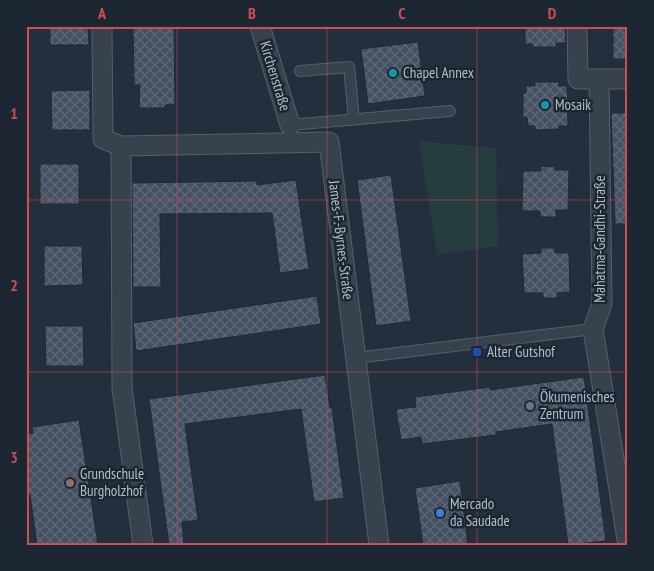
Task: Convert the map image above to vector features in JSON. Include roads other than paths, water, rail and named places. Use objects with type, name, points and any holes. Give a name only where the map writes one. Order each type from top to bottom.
[{"type":"street","points":[[102,26],[103,139],[121,146],[122,388],[143,545]]},
{"type":"street","name":"Kirchenstraße","points":[[260,26],[290,125]]},
{"type":"street","points":[[578,26],[578,79],[628,79]]},
{"type":"street","name":"Mahatma-Gandhi-Straße","points":[[599,79],[602,304],[585,330],[628,545]]},
{"type":"street","name":"James-F.-Byrnes-Straße","points":[[121,146],[329,142],[379,545]]},
{"type":"lane","points":[[300,71],[349,66],[354,119]]},
{"type":"lane","points":[[290,125],[450,111]]},
{"type":"lane","points":[[356,358],[585,330]]},
{"type":"place","name":"Chapel Annex","points":[[393,73]]},
{"type":"place","name":"Mosaik","points":[[545,105]]},
{"type":"place","name":"Alter Gutshof","points":[[477,352]]},
{"type":"place","name":"Ökumenisches Zentrum","points":[[530,406]]},
{"type":"place","name":"Grundschule Burgholzhof","points":[[70,483]]},
{"type":"place","name":"Mercado da Saudade","points":[[440,513]]}]
